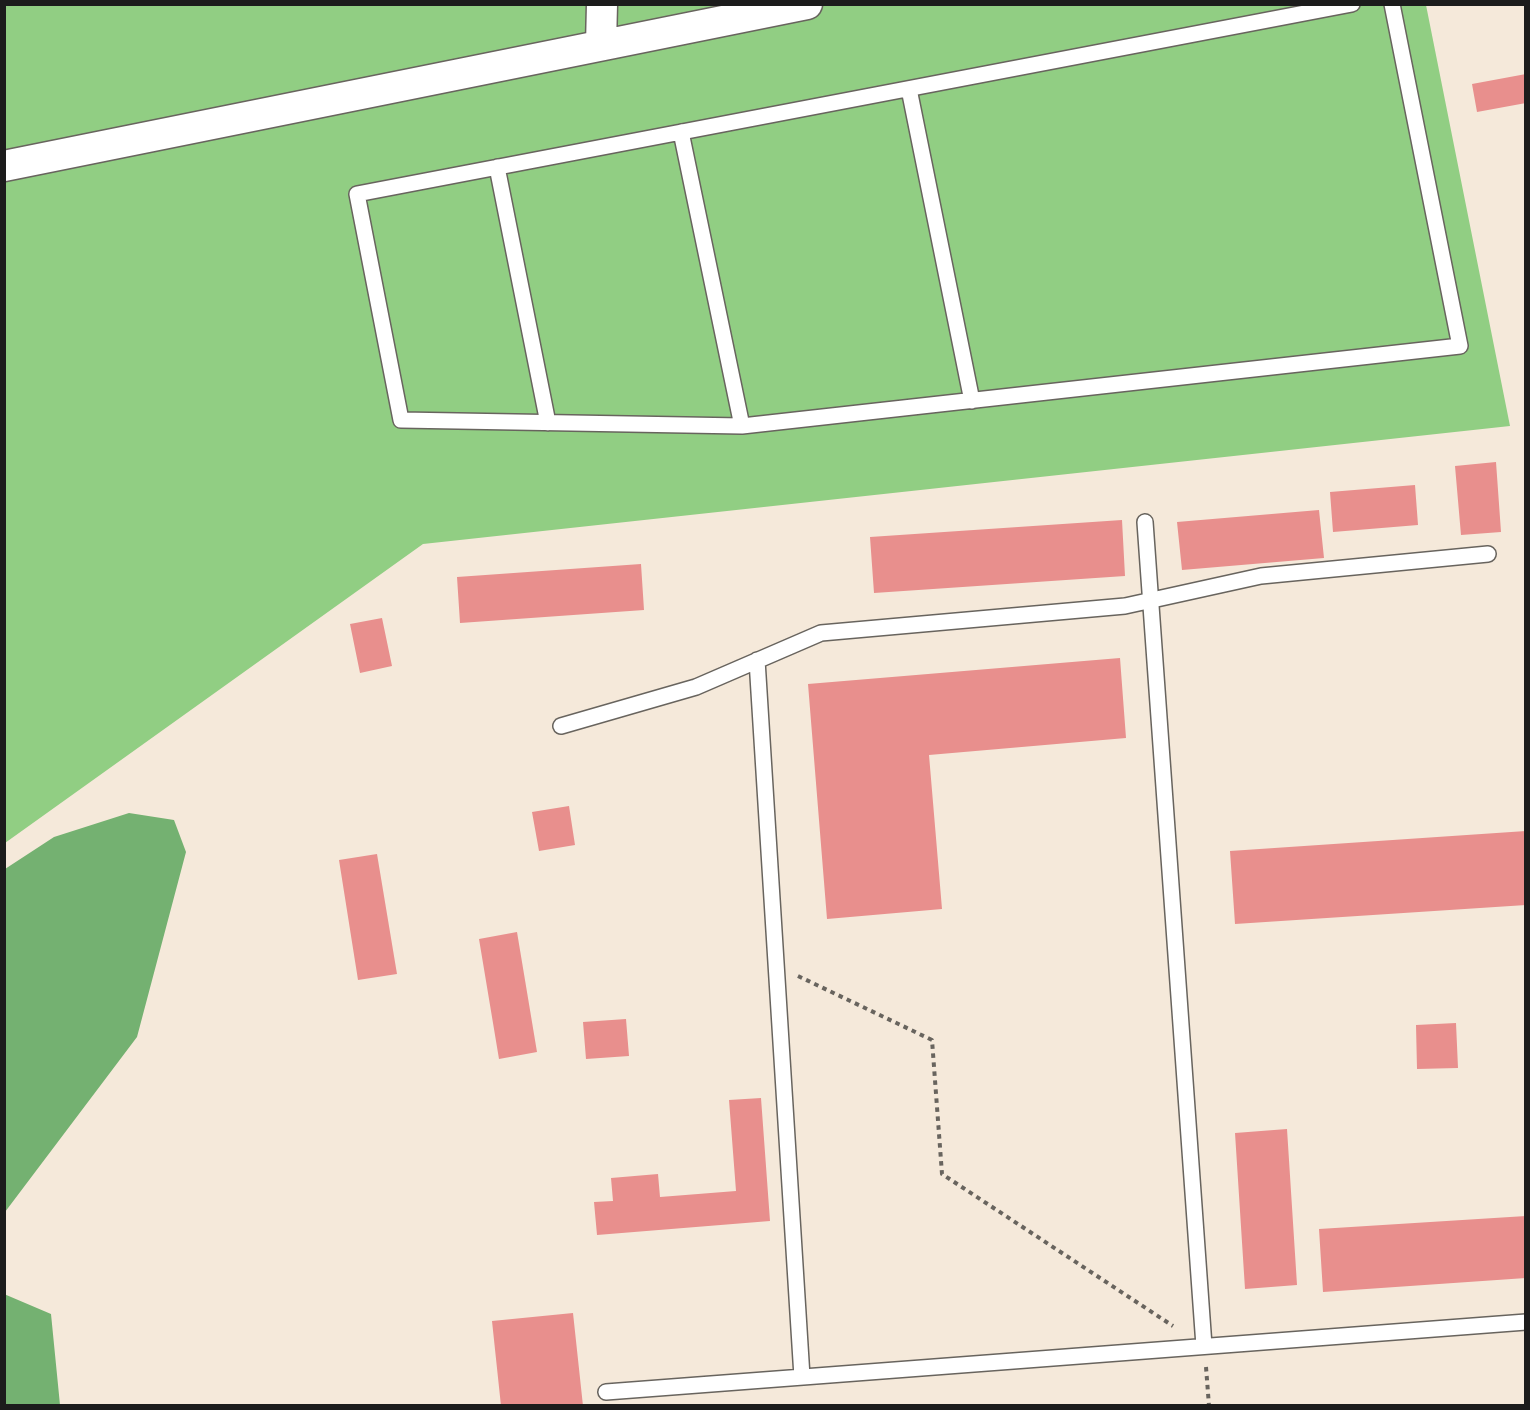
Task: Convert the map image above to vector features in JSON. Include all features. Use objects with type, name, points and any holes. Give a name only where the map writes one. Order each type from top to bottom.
[{"type":"street","points":[[601,45],[602,4]]},
{"type":"street","points":[[4,166],[807,4]]},
{"type":"lane","points":[[1352,4],[1298,10],[909,89],[357,194],[400,420],[742,426],[1460,346],[1392,4]]},
{"type":"lane","points":[[909,89],[972,401]]},
{"type":"lane","points":[[681,132],[742,426]]},
{"type":"lane","points":[[497,167],[548,423]]},
{"type":"lane","points":[[1145,522],[1204,1346]]},
{"type":"lane","points":[[561,726],[696,687],[821,633],[1125,606],[1261,576],[1488,554]]},
{"type":"lane","points":[[757,660],[802,1377]]},
{"type":"lane","points":[[606,1392],[1526,1322]]},
{"type":"path","points":[[776,965],[932,1040],[942,1174],[1204,1346],[1209,1406]]},
{"type":"green space","points":[[5,5],[1426,5],[1510,426],[423,544],[5,843]]},
{"type":"green space","points":[[129,813],[174,820],[186,852],[137,1037],[5,1212],[5,869],[54,837]]},
{"type":"green space","points":[[4,1294],[51,1314],[60,1405],[5,1405]]},
{"type":"building","points":[[1526,74],[1526,103],[1477,112],[1472,84]]},
{"type":"building","points":[[1496,462],[1501,532],[1461,535],[1455,466]]},
{"type":"building","points":[[1415,485],[1418,525],[1333,532],[1330,492]]},
{"type":"building","points":[[1319,510],[1324,558],[1182,570],[1177,522]]},
{"type":"building","points":[[1122,520],[1125,576],[874,593],[870,537]]},
{"type":"building","points":[[641,564],[644,610],[460,623],[457,577]]},
{"type":"building","points":[[382,618],[392,666],[360,673],[350,624]]},
{"type":"building","points":[[1120,658],[1126,738],[929,755],[942,909],[827,919],[808,684]]},
{"type":"building","points":[[569,806],[575,845],[539,851],[532,812]]},
{"type":"building","points":[[1526,831],[1526,905],[1235,924],[1230,851]]},
{"type":"building","points":[[377,854],[397,974],[358,980],[339,860]]},
{"type":"building","points":[[517,932],[537,1052],[499,1059],[479,939]]},
{"type":"building","points":[[626,1019],[629,1056],[586,1059],[583,1022]]},
{"type":"building","points":[[1456,1023],[1458,1068],[1417,1069],[1416,1025]]},
{"type":"building","points":[[761,1098],[770,1221],[597,1235],[594,1202],[613,1201],[611,1178],[658,1174],[660,1197],[736,1191],[729,1100]]},
{"type":"building","points":[[1287,1129],[1297,1285],[1245,1289],[1235,1133]]},
{"type":"building","points":[[1526,1216],[1526,1278],[1323,1292],[1319,1229]]},
{"type":"building","points":[[573,1313],[583,1406],[501,1406],[492,1321]]}]
